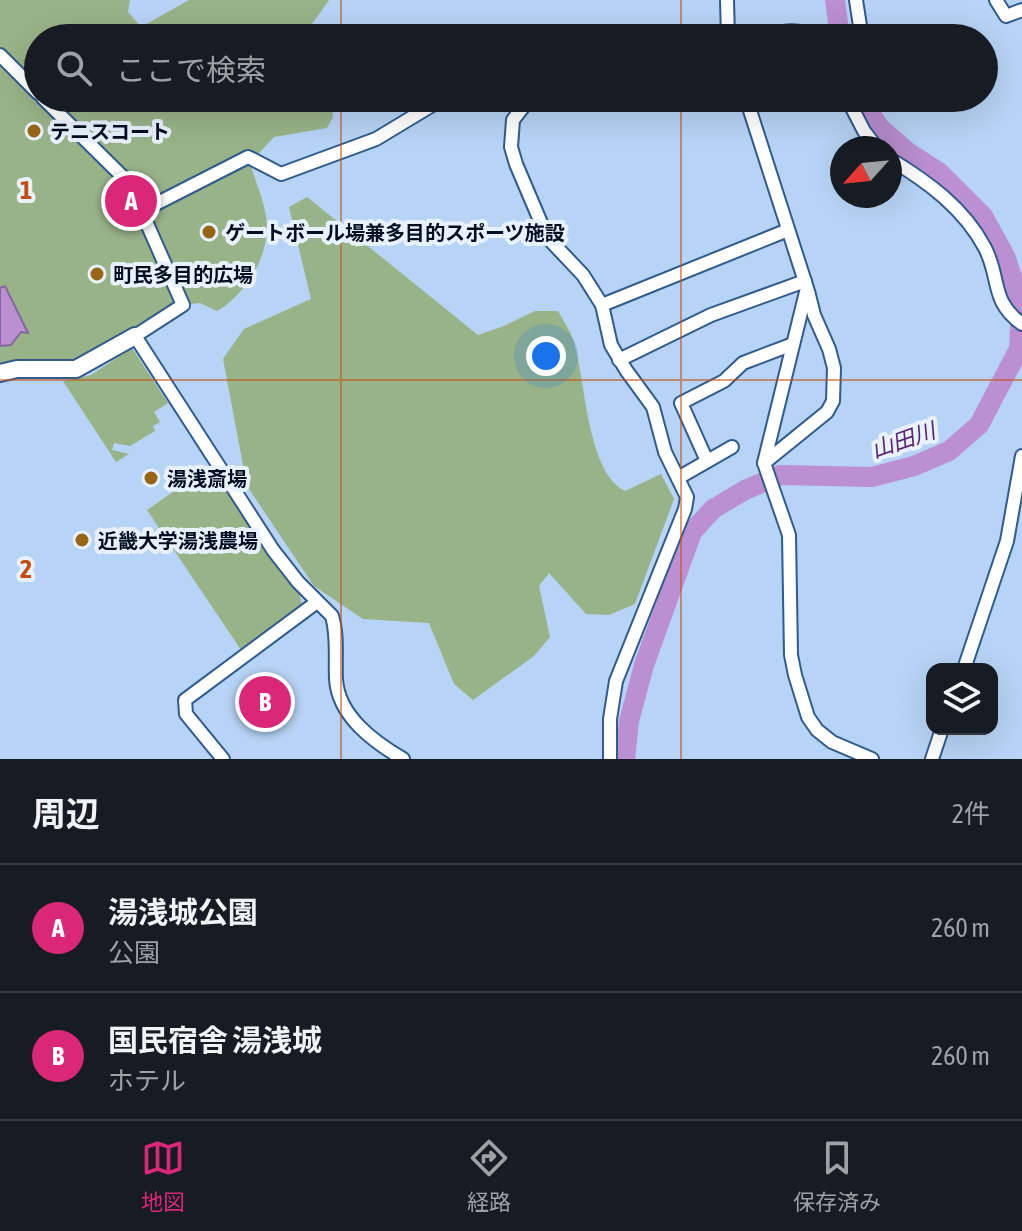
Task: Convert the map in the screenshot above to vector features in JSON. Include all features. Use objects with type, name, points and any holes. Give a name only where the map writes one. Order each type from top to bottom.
[{"type":"street","points":[[727,0],[728,24]]},
{"type":"street","points":[[856,0],[860,24]]},
{"type":"street","points":[[996,0],[1006,16],[1022,10]]},
{"type":"street","points":[[0,55],[24,80]]},
{"type":"street","points":[[0,77],[13,69]]},
{"type":"street","points":[[0,373],[17,369],[76,369],[183,305],[133,190],[123,176],[57,112]]},
{"type":"street","points":[[142,211],[248,157],[281,174],[355,149],[421,112]]},
{"type":"street","points":[[519,112],[513,120],[511,147],[547,237],[583,275],[602,305],[611,345],[653,407],[665,452],[687,497],[616,681],[610,719],[610,759]]},
{"type":"street","points":[[750,112],[820,335],[832,360],[833,401],[827,412],[764,464]]},
{"type":"street","points":[[854,112],[868,136]]},
{"type":"street","points":[[902,167],[940,193],[975,231],[990,258],[1004,309],[1022,324]]},
{"type":"street","points":[[602,305],[788,230]]},
{"type":"street","points":[[619,360],[711,315],[806,284]]},
{"type":"street","points":[[806,284],[764,464],[789,535],[791,655],[802,701],[813,724],[823,736],[872,759]]},
{"type":"street","points":[[135,336],[273,550],[317,602],[329,611],[334,622],[336,681],[340,699],[367,733],[403,759]]},
{"type":"street","points":[[707,461],[681,403],[724,381],[743,363],[793,344]]},
{"type":"street","points":[[678,478],[732,447]]},
{"type":"street","points":[[966,663],[1007,541],[1022,456]]},
{"type":"street","points":[[1007,541],[1022,544]]},
{"type":"street","points":[[223,759],[186,714],[185,700],[317,602]]},
{"type":"street","points":[[932,759],[940,735]]},
{"type":"green space","points":[[0,0],[130,0],[128,12],[138,24],[24,24],[24,112],[333,112],[327,128],[274,137],[250,163],[266,216],[265,244],[255,271],[228,304],[217,311],[200,303],[183,305],[86,366],[0,373]]},
{"type":"green space","points":[[189,0],[329,0],[312,24],[146,24]]},
{"type":"green space","points":[[307,197],[478,335],[535,311],[558,311],[573,339],[589,422],[602,465],[612,481],[625,491],[661,474],[674,499],[635,604],[609,615],[586,614],[549,573],[539,586],[550,637],[534,656],[473,700],[454,684],[429,623],[363,619],[314,586],[247,486],[223,359],[244,329],[311,299],[289,207]]},
{"type":"green space","points":[[132,348],[168,403],[154,412],[160,422],[153,426],[155,431],[130,446],[114,443],[112,450],[129,454],[116,462],[63,381],[91,375]]},
{"type":"green space","points":[[210,466],[270,559],[299,592],[303,608],[241,650],[147,510]]},
{"type":"shaded area","points":[[5,286],[28,333],[21,332],[11,345],[0,346],[0,288]]},
{"type":"waterway","name":"山田川","points":[[835,0],[838,24]]},
{"type":"waterway","name":"山田川","points":[[625,759],[629,721],[644,665],[692,532],[713,509],[745,490],[780,475],[872,477],[914,466],[949,451],[979,425],[1019,349],[1021,306],[1006,258],[983,216],[940,173],[909,153],[879,127],[870,112]]},
{"type":"place","name":"テニスコート","points":[[34,131]]},
{"type":"place","name":"湯浅城公園","points":[[131,201]]},
{"type":"place","name":"ゲートボール場兼多目的スポーツ施設","points":[[209,232]]},
{"type":"place","name":"町民多目的広場","points":[[97,274]]},
{"type":"place","name":"湯浅斎場","points":[[151,478]]},
{"type":"place","name":"近畿大学湯浅農場","points":[[82,540]]},
{"type":"place","name":"国民宿舎 湯浅城","points":[[265,702]]}]
